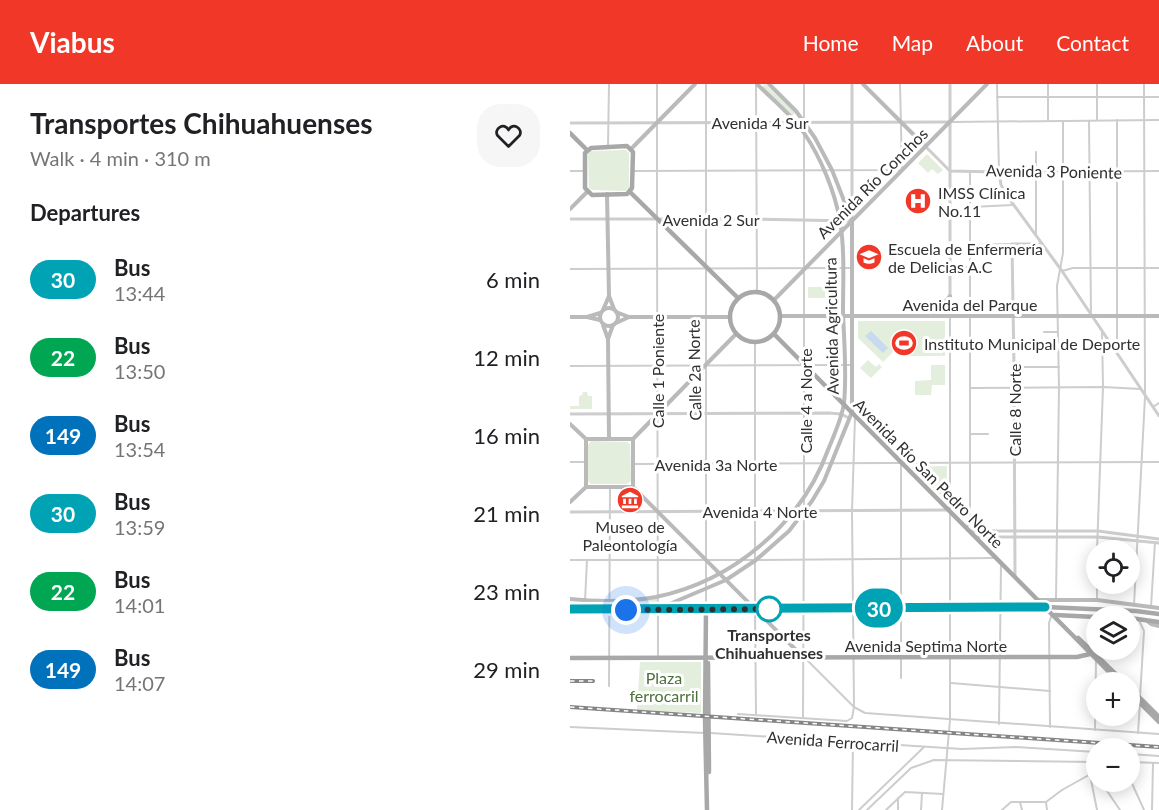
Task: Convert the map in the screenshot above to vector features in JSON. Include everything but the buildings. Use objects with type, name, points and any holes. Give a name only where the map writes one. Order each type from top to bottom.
[{"type":"main road","points":[[587,150],[585,188],[587,192],[592,195],[627,194],[632,188],[632,149],[695,84]]},
{"type":"main road","name":"Avenida Agricultura","points":[[570,599],[610,602],[657,596],[706,581],[756,550],[794,511],[804,497],[823,463],[841,414],[844,404],[845,365],[840,219],[823,171],[804,134],[795,122],[756,84]]},
{"type":"main road","name":"Avenida Agricultura","points":[[657,609],[726,580],[756,560],[779,540],[804,512],[824,481],[852,415],[852,221],[832,170],[804,122],[769,84]]},
{"type":"main road","points":[[863,84],[925,147]]},
{"type":"main road","name":"Avenida Río Conchos","points":[[774,300],[987,84]]},
{"type":"main road","points":[[570,133],[587,150]]},
{"type":"main road","points":[[587,150],[627,146],[632,149]]},
{"type":"main road","points":[[570,209],[587,192]]},
{"type":"main road","points":[[630,192],[738,298]]},
{"type":"main road","points":[[607,194],[609,296],[618,319],[608,339]]},
{"type":"main road","points":[[757,291],[774,300],[780,316],[778,328],[774,334],[762,341],[748,342],[732,329],[730,310],[738,298],[757,291]]},
{"type":"main road","points":[[609,296],[602,311],[602,322],[608,339],[609,439]]},
{"type":"main road","points":[[933,316],[950,297]]},
{"type":"main road","points":[[587,317],[609,308],[628,317],[729,317]]},
{"type":"main road","name":"Avenida del Parque","points":[[780,316],[1159,316]]},
{"type":"main road","points":[[570,317],[587,317],[608,326],[628,317]]},
{"type":"main road","points":[[633,487],[633,439],[736,334]]},
{"type":"main road","name":"Avenida Río San Pedro Norte","points":[[774,334],[1066,628],[1086,644]]},
{"type":"main road","points":[[570,424],[586,439],[633,439]]},
{"type":"main road","points":[[586,439],[586,487]]},
{"type":"main road","points":[[570,502],[586,487],[633,487],[804,657]]},
{"type":"main road","points":[[1038,600],[1096,600],[1159,608]]},
{"type":"main road","points":[[570,609],[1045,607],[1136,610],[1159,614]]},
{"type":"main road","name":"Calle 2a Norte","points":[[706,609],[708,810]]},
{"type":"main road","points":[[1052,614],[1086,616]]},
{"type":"main road","points":[[1140,619],[1159,621]]},
{"type":"main road","points":[[1146,620],[1159,626]]},
{"type":"main road","name":"Avenida Septima Norte","points":[[570,658],[1077,657],[1086,653]]},
{"type":"main road","name":"Avenida Río San Pedro Norte","points":[[1102,660],[1113,672]]},
{"type":"main road","name":"Avenida Río San Pedro Norte","points":[[1096,661],[1110,672]]},
{"type":"main road","points":[[1140,698],[1159,717]]},
{"type":"main road","points":[[1140,703],[1159,722]]},
{"type":"street","points":[[609,84],[609,147]]},
{"type":"street","name":"Calle 1 Poniente","points":[[657,84],[659,366],[657,657]]},
{"type":"street","name":"Calle 2a Norte","points":[[706,84],[706,609]]},
{"type":"street","points":[[756,84],[757,291]]},
{"type":"street","name":"Calle 4 a Norte","points":[[803,717],[804,84]]},
{"type":"street","points":[[852,84],[852,221]]},
{"type":"street","points":[[632,171],[902,170],[900,84]]},
{"type":"street","points":[[942,810],[949,748],[951,657],[949,608],[950,84]]},
{"type":"street","points":[[997,84],[999,172],[1003,189],[1061,270],[1159,416]]},
{"type":"street","points":[[1048,84],[1048,120]]},
{"type":"street","points":[[1097,84],[1097,120]]},
{"type":"street","points":[[1134,604],[1145,397],[1144,84]]},
{"type":"street","points":[[997,97],[1159,98]]},
{"type":"street","points":[[1089,120],[1091,316]]},
{"type":"street","points":[[1117,120],[1118,353]]},
{"type":"street","points":[[949,122],[1159,120]]},
{"type":"street","points":[[1056,599],[1059,387],[1057,286],[1063,253],[1063,121]]},
{"type":"street","name":"Avenida 4 Sur","points":[[570,123],[949,122]]},
{"type":"street","points":[[925,147],[950,171]]},
{"type":"street","points":[[1036,152],[1036,235]]},
{"type":"street","points":[[570,171],[585,171]]},
{"type":"street","name":"Avenida 3 Poniente","points":[[950,171],[1159,171]]},
{"type":"street","points":[[970,171],[971,434],[968,530],[1098,531],[1158,541],[1150,607]]},
{"type":"street","points":[[971,207],[1014,205]]},
{"type":"street","name":"Avenida 2 Sur","points":[[570,219],[840,219],[852,221]]},
{"type":"street","points":[[970,245],[1042,243]]},
{"type":"street","name":"Calle 8 Norte","points":[[1012,244],[1015,576]]},
{"type":"street","points":[[950,267],[970,267]]},
{"type":"street","points":[[570,269],[853,268]]},
{"type":"street","points":[[1061,270],[1068,268],[1159,268]]},
{"type":"street","points":[[1098,540],[1103,387],[1102,330]]},
{"type":"street","points":[[1044,332],[1058,332]]},
{"type":"street","points":[[755,342],[756,714]]},
{"type":"street","points":[[570,366],[853,365]]},
{"type":"street","points":[[1014,367],[1059,367]]},
{"type":"street","points":[[970,388],[1141,389]]},
{"type":"street","points":[[1153,407],[1159,403]]},
{"type":"street","points":[[570,414],[804,413],[852,415],[854,657],[852,718],[850,720],[738,714]]},
{"type":"street","points":[[971,434],[988,434]]},
{"type":"street","points":[[570,462],[586,462]]},
{"type":"street","points":[[901,462],[901,678]]},
{"type":"street","name":"Avenida 3a Norte","points":[[633,464],[1159,462]]},
{"type":"street","points":[[609,686],[610,487]]},
{"type":"street","name":"Avenida 4 Norte","points":[[570,512],[949,510]]},
{"type":"street","points":[[976,537],[1138,537]]},
{"type":"street","points":[[570,560],[999,560],[999,724]]},
{"type":"street","points":[[585,600],[587,560]]},
{"type":"street","points":[[1096,594],[1096,600]]},
{"type":"street","points":[[1050,727],[1049,623],[1052,614]]},
{"type":"street","points":[[1138,733],[1144,631],[1140,623]]},
{"type":"street","points":[[804,657],[854,707]]},
{"type":"street","points":[[1095,730],[1096,661]]},
{"type":"street","points":[[950,683],[1050,690]]},
{"type":"street","name":"Avenida Ferrocarril","points":[[854,707],[868,714],[1159,734]]},
{"type":"street","name":"Avenida Ferrocarril","points":[[570,727],[924,747],[1024,747],[1086,751]]},
{"type":"street","points":[[852,810],[853,742]]},
{"type":"street","points":[[859,810],[924,747]]},
{"type":"street","points":[[1140,755],[1159,756]]},
{"type":"street","points":[[867,810],[911,768],[924,762],[947,759],[1086,762]]},
{"type":"street","points":[[1140,762],[1159,763]]},
{"type":"street","points":[[1152,810],[1153,763]]},
{"type":"street","points":[[1002,810],[1010,802],[1046,802],[1086,777]]},
{"type":"street","points":[[886,810],[898,797],[907,792],[943,794]]},
{"type":"street","points":[[1093,792],[1096,810]]},
{"type":"street","points":[[1108,792],[1120,810]]},
{"type":"street","points":[[1136,792],[1144,810]]},
{"type":"street","points":[[921,810],[922,793]]},
{"type":"street","points":[[898,797],[898,810]]},
{"type":"street","points":[[1020,802],[1022,810]]},
{"type":"street","points":[[1046,802],[1047,810]]},
{"type":"green space","points":[[765,84],[796,112],[792,116],[762,87]]},
{"type":"green space","points":[[626,150],[629,153],[629,188],[625,191],[589,188],[588,154],[591,151]]},
{"type":"green space","points":[[927,154],[943,170],[938,174],[932,169],[928,173],[918,163]]},
{"type":"green space","points":[[808,287],[825,287],[825,298],[808,298]]},
{"type":"green space","name":"Instituto Municipal de Deporte","points":[[858,321],[945,321],[945,356],[898,356],[896,349],[883,362],[858,338]]},
{"type":"green space","points":[[868,360],[876,367],[879,364],[882,367],[871,378],[860,368]]},
{"type":"green space","points":[[931,365],[945,365],[945,385],[932,385],[931,395],[915,395],[915,381],[931,380]]},
{"type":"green space","points":[[583,392],[592,396],[592,409],[570,409],[570,406],[579,406],[579,396]]},
{"type":"green space","points":[[591,441],[630,444],[631,481],[627,484],[591,484],[588,481],[588,445]]},
{"type":"green space","points":[[946,466],[946,500],[911,467]]},
{"type":"green space","points":[[657,598],[657,609],[609,611],[610,603]]},
{"type":"green space","name":"Plaza ferrocarril","points":[[640,662],[701,662],[701,713],[637,710]]},
{"type":"water","points":[[871,331],[888,348],[883,353],[865,336]]},
{"type":"railway","points":[[570,681],[593,681]]},
{"type":"railway","points":[[570,707],[1159,747]]},
{"type":"bus line","name":"30","points":[[570,609],[1045,607]]},
{"type":"place","name":"IMSS Clínica No.11","points":[[918,201]]},
{"type":"place","name":"Escuela de Enfermería de Delicias A.C","points":[[869,257]]},
{"type":"place","name":"Instituto Municipal de Deporte","points":[[904,343]]},
{"type":"place","name":"Museo de Paleontología","points":[[630,500]]},
{"type":"place","name":"Transportes Chihuahuenses","points":[[769,609]]},
{"type":"route","points":[[626,610],[773,609],[769,609]]}]
